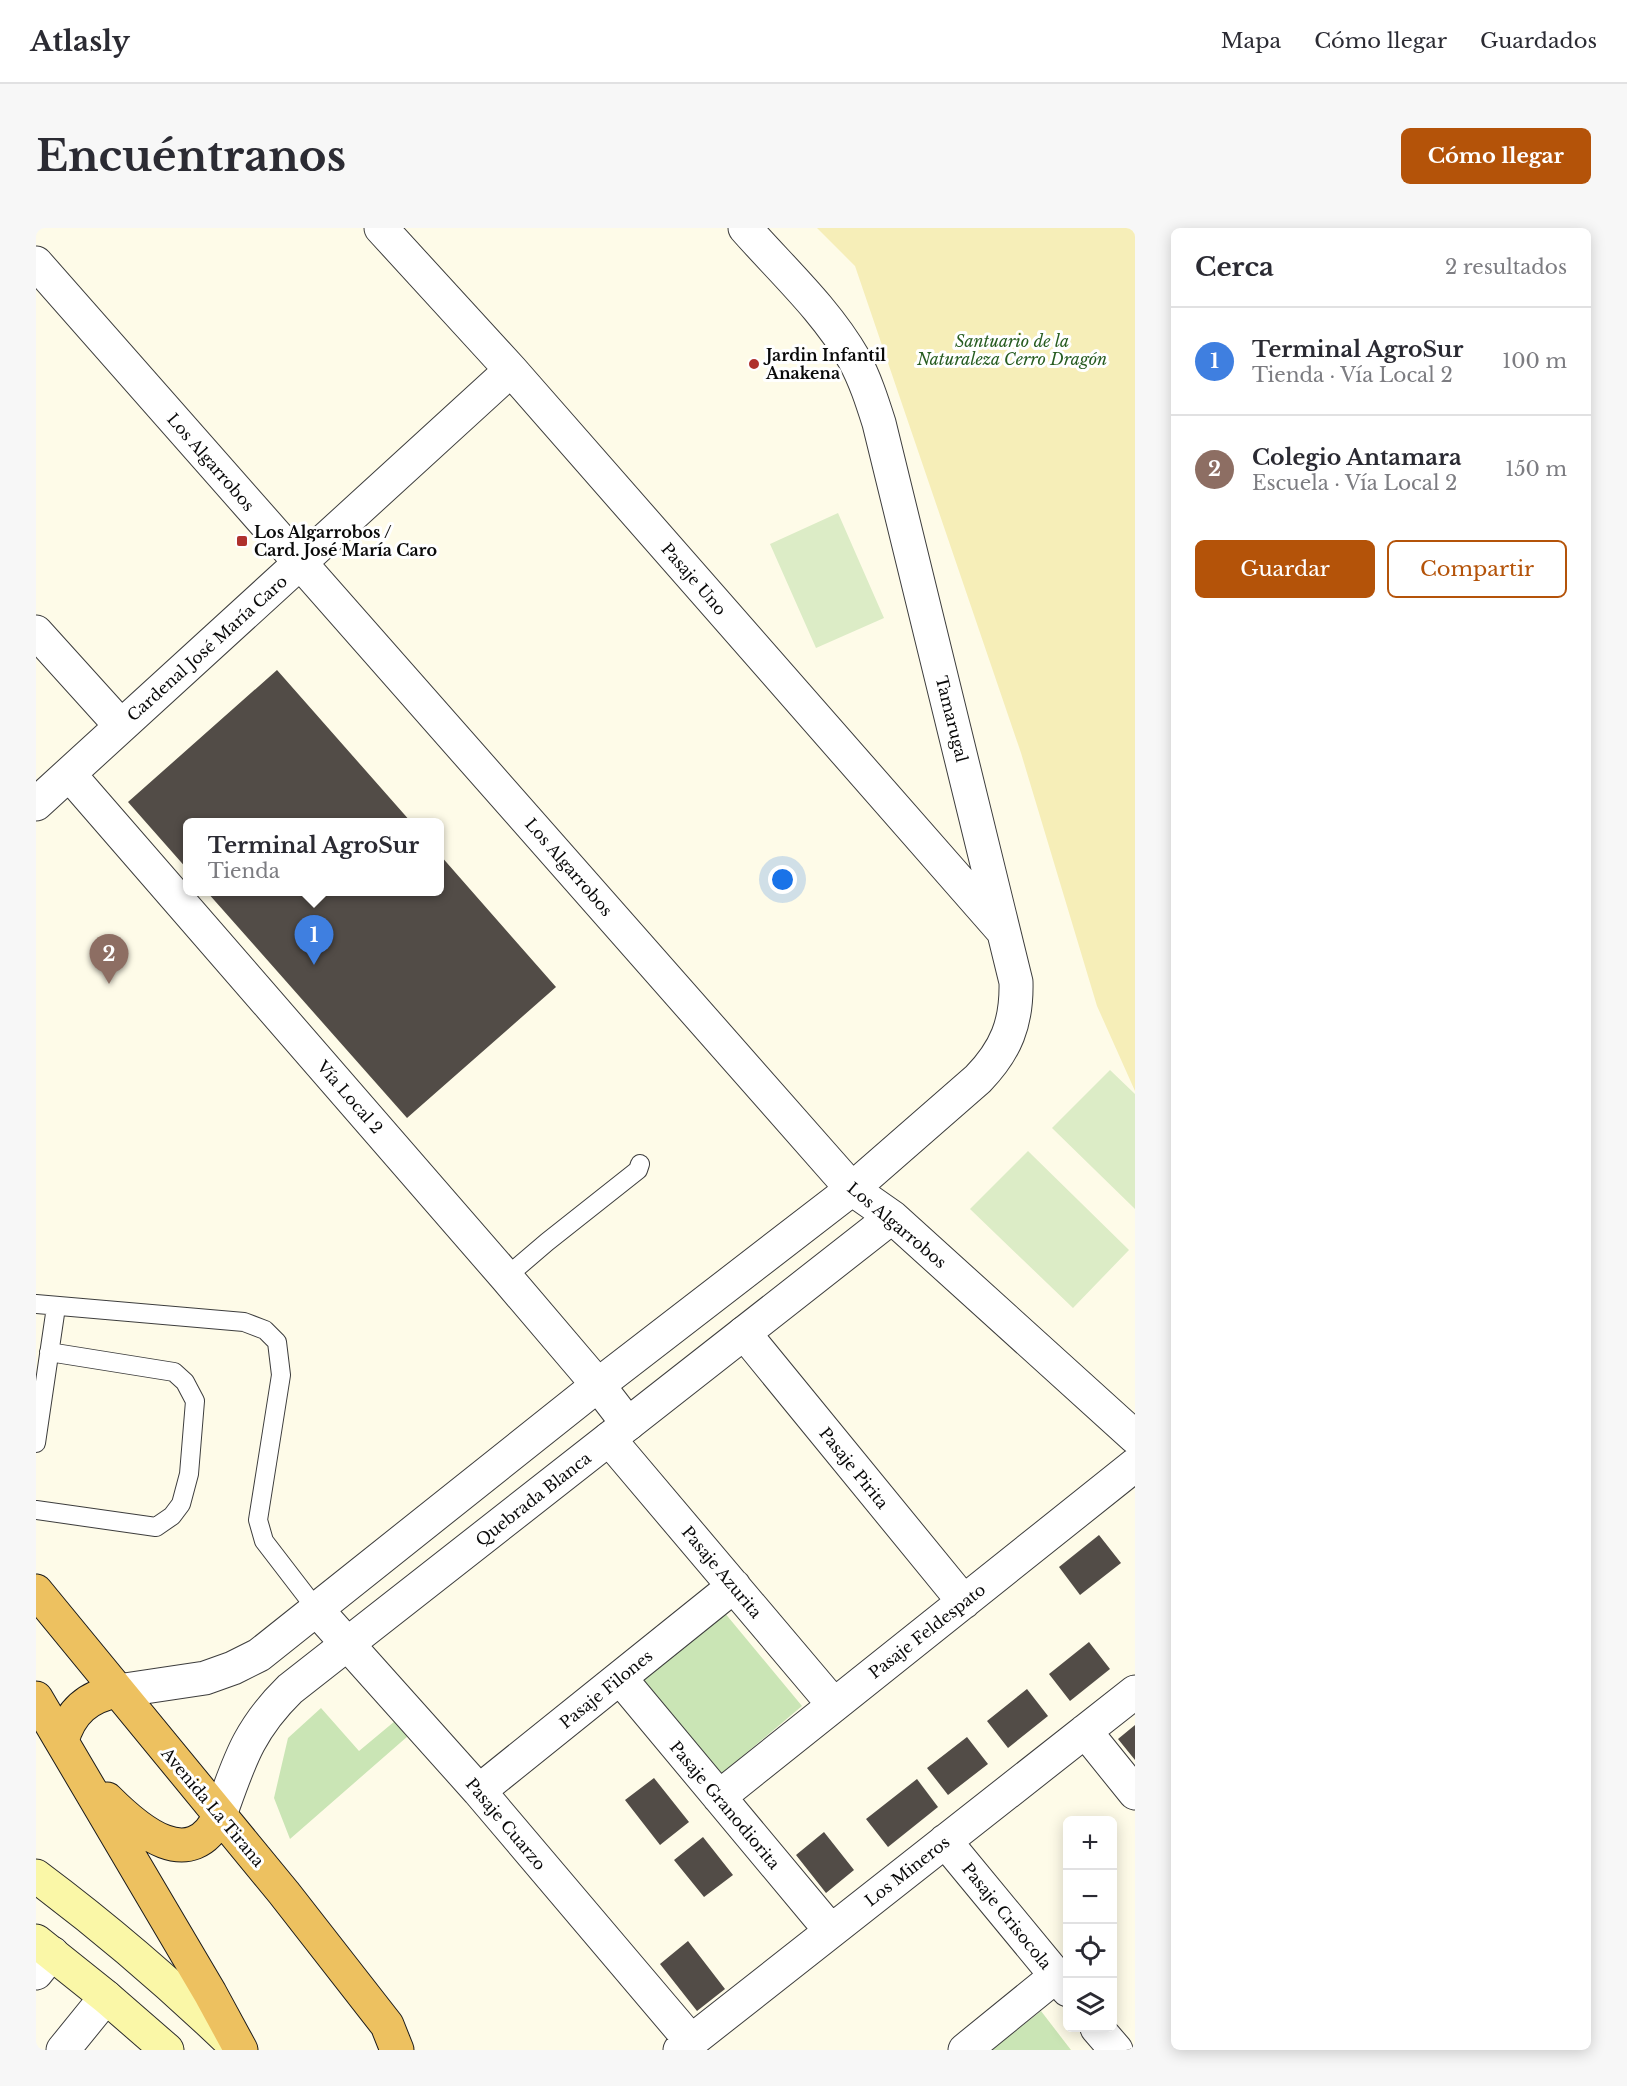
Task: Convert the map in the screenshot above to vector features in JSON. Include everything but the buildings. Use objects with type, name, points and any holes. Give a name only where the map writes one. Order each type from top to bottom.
[{"type":"highway","name":"Avenida La Tirana","points":[[36,1591],[284,1893],[392,2038]]},
{"type":"highway","points":[[62,1741],[66,1727],[82,1705],[105,1693],[118,1691]]},
{"type":"highway","points":[[36,1698],[240,2050]]},
{"type":"highway","points":[[83,1776],[130,1820],[150,1836],[162,1842],[182,1845],[196,1843],[209,1833],[220,1815]]},
{"type":"main road","points":[[36,1876],[131,1950],[240,2050]]},
{"type":"main road","points":[[41,1955],[106,1996],[166,2050]]},
{"type":"street","name":"Pasaje Uno","points":[[381,228],[511,370],[1005,933]]},
{"type":"street","name":"Tamarugal","points":[[744,228],[828,321],[855,360],[869,390],[1017,982],[1017,999],[1010,1032],[1002,1049],[978,1079],[852,1189]]},
{"type":"street","name":"Los Algarrobos","points":[[36,263],[852,1189],[892,1217],[1135,1437]]},
{"type":"street","name":"Cardenal José María Caro","points":[[36,804],[511,370]]},
{"type":"street","points":[[36,632],[121,726]]},
{"type":"street","name":"Vía Local 2","points":[[69,774],[598,1386],[618,1432]]},
{"type":"street","points":[[118,1691],[205,1678],[259,1655],[598,1386],[852,1189]]},
{"type":"street","name":"Quebrada Blanca","points":[[220,1815],[249,1739],[261,1721],[290,1689],[892,1217]]},
{"type":"street","name":"Pasaje Pirita","points":[[744,1333],[964,1602]]},
{"type":"street","name":"Pasaje Azurita","points":[[618,1432],[734,1586],[834,1705]]},
{"type":"street","name":"Pasaje Feldespato","points":[[719,1797],[1135,1465]]},
{"type":"street","name":"Pasaje Filones","points":[[479,1791],[734,1586]]},
{"type":"street","name":"Pasaje Cuarzo","points":[[317,1610],[479,1791],[685,2046]]},
{"type":"street","name":"Pasaje Granodiorita","points":[[620,1678],[831,1931]]},
{"type":"street","name":"Los Mineros","points":[[685,2046],[1135,1692]]},
{"type":"street","points":[[1085,1731],[1135,1793]]},
{"type":"street","name":"Pasaje Crisocola","points":[[945,1841],[1062,1983]]},
{"type":"street","points":[[965,2050],[1062,1983]]},
{"type":"street","points":[[63,2050],[106,1996]]},
{"type":"street","points":[[1101,2032],[1116,2050]]},
{"type":"street","name":"Avenida La Tirana","points":[[392,2038],[410,2050]]},
{"type":"lane","points":[[506,1277],[638,1170],[640,1164]]},
{"type":"lane","points":[[36,1304],[244,1322],[265,1330],[277,1342],[280,1375],[258,1520],[264,1541],[317,1610]]},
{"type":"lane","points":[[36,1443],[56,1307]]},
{"type":"lane","points":[[36,1510],[156,1527],[172,1516],[181,1504],[189,1474],[192,1443],[195,1401],[185,1382],[174,1372],[49,1352]]},
{"type":"green space","points":[[838,513],[884,618],[816,648],[770,544]]},
{"type":"green space","points":[[1110,1070],[1135,1094],[1135,1209],[1052,1128]]},
{"type":"green space","points":[[1028,1151],[1129,1250],[1073,1308],[970,1209]]},
{"type":"green space","points":[[724,1612],[802,1706],[720,1775],[641,1681]]},
{"type":"green space","points":[[321,1708],[359,1751],[395,1721],[408,1736],[290,1839],[274,1798],[288,1738]]},
{"type":"green space","points":[[1041,2011],[1071,2050],[991,2050]]},
{"type":"sand","name":"Santuario de la Naturaleza Cerro Dragón","points":[[817,228],[1135,228],[1135,1091],[1097,1006],[1021,753],[855,266]]},
{"type":"place","name":"Jardin Infantil Anakena","points":[[754,364]]},
{"type":"place","name":"Los Algarrobos / Card. José María Caro","points":[[242,541]]},
{"type":"place","name":"Terminal AgroSur","points":[[314,965]]},
{"type":"place","name":"Colegio Antamara","points":[[109,984]]}]
